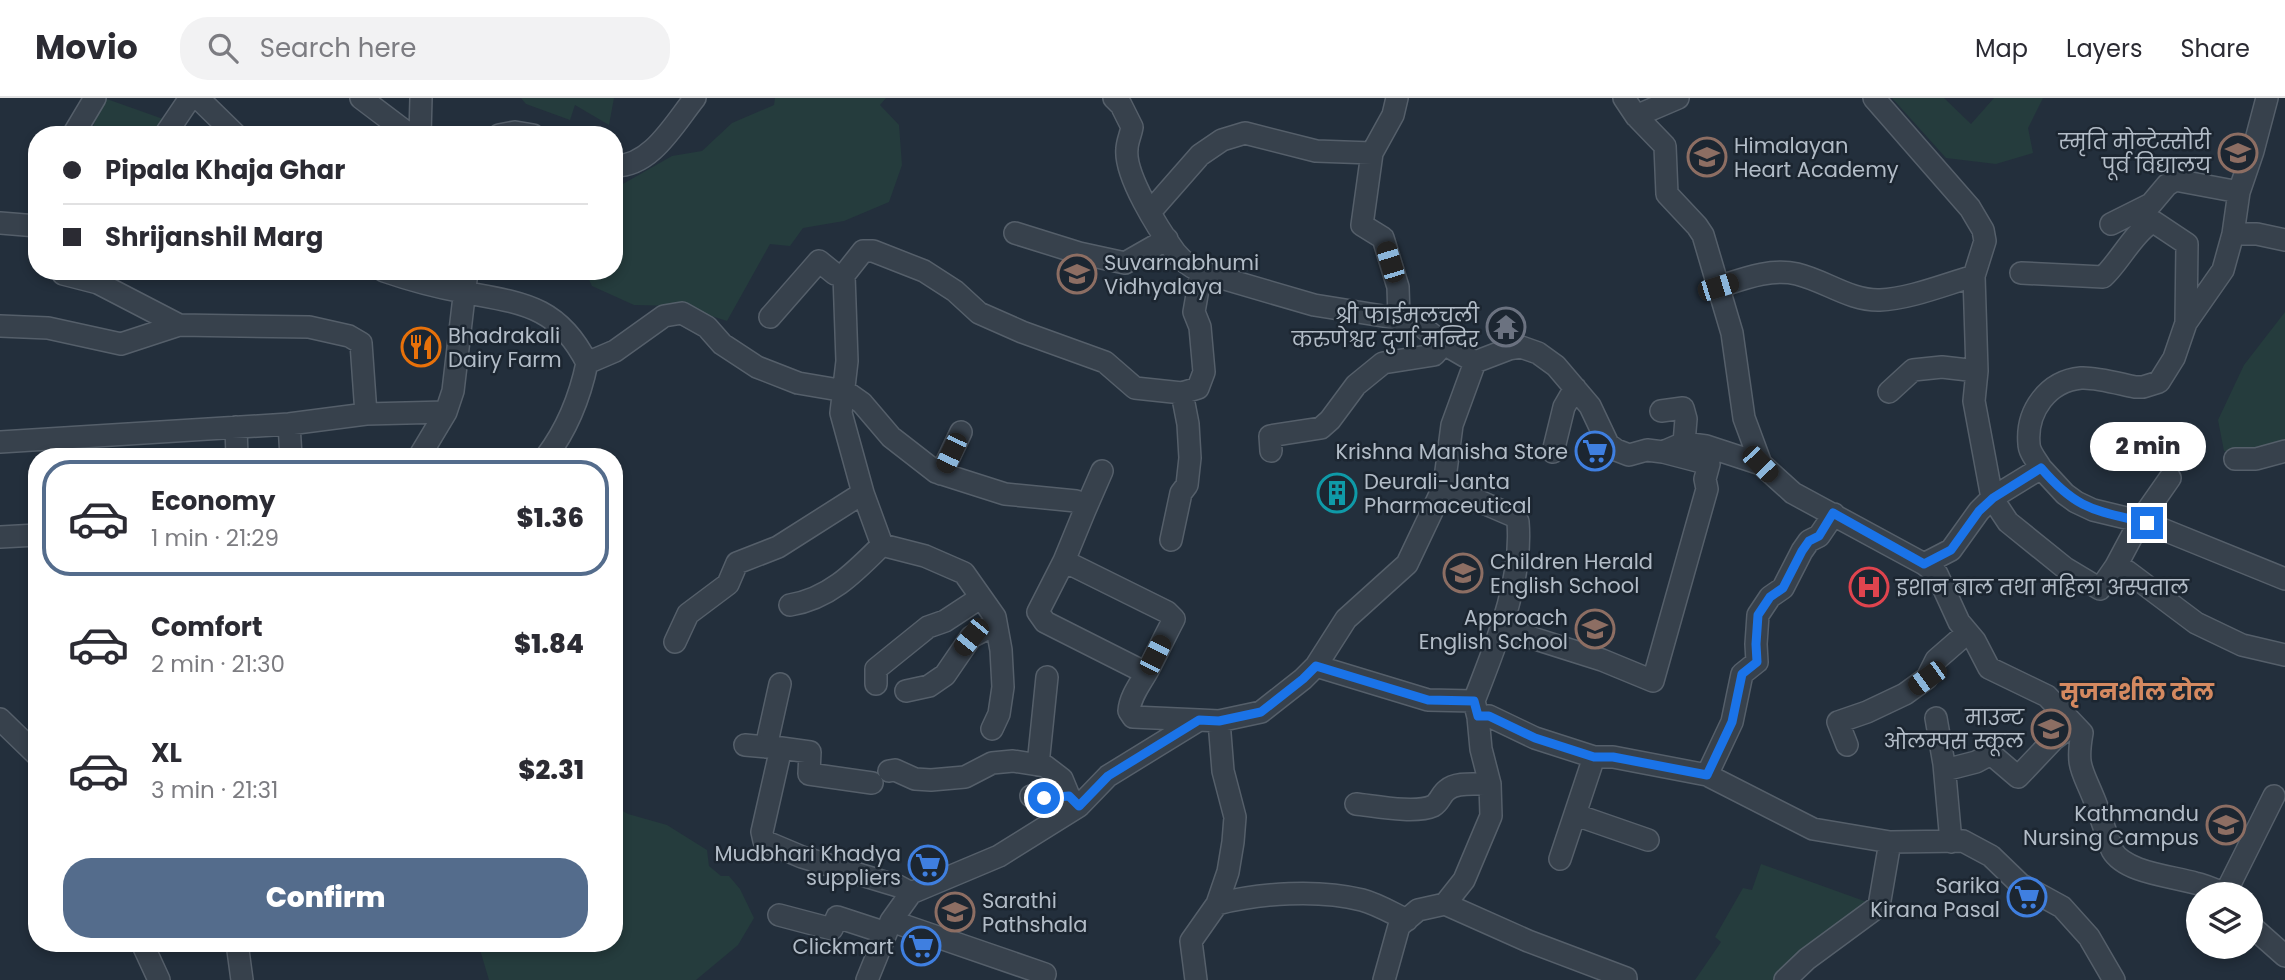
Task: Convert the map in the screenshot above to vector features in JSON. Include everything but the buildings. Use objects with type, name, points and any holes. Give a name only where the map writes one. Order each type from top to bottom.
[{"type":"street","points":[[78,126],[95,98]]},
{"type":"street","points":[[171,126],[190,98]]},
{"type":"street","points":[[198,98],[227,126]]},
{"type":"street","points":[[361,98],[398,126]]},
{"type":"street","points":[[420,126],[421,98]]},
{"type":"street","points":[[623,165],[633,164],[650,152],[695,98]]},
{"type":"street","points":[[1114,98],[1121,105],[1132,127],[1126,150],[1131,172],[1150,212],[1176,253],[1190,267],[1314,305],[1399,318],[1419,324],[1444,344],[1475,362]]},
{"type":"street","points":[[1397,98],[1393,115],[1372,153],[1362,225],[1383,238],[1398,287],[1399,318]]},
{"type":"street","points":[[1624,98],[1636,116],[1665,146],[1667,194],[1698,226],[1703,236],[1732,333],[1744,418],[1760,464]]},
{"type":"street","points":[[1636,116],[1678,98]]},
{"type":"street","points":[[1874,98],[1970,208],[1983,230],[1985,241],[1975,275],[1977,370],[1974,401],[1993,498],[2008,522],[2065,568],[2100,589],[2116,566],[2140,521],[2170,478]]},
{"type":"street","points":[[2267,98],[2239,192],[2233,234],[2223,270],[2186,323],[2174,358],[2159,382],[2135,387],[2084,378],[2067,381],[2043,396],[2031,417],[2028,446],[2041,468],[2076,502],[2093,510],[2140,521],[2285,579]]},
{"type":"street","points":[[1150,212],[1200,155],[1222,140],[1245,133],[1316,151],[1372,153]]},
{"type":"street","points":[[2111,223],[2151,204],[2167,185],[2175,180],[2239,192]]},
{"type":"street","points":[[2021,273],[2103,277],[2115,267],[2146,225],[2154,222],[2187,244],[2186,323]]},
{"type":"street","points":[[0,223],[28,225]]},
{"type":"street","points":[[1015,233],[1079,253],[1125,263],[1167,239]]},
{"type":"street","points":[[2233,234],[2257,234],[2285,240]]},
{"type":"street","points":[[882,545],[863,492],[841,413],[847,362],[844,275],[863,251],[873,251],[924,271],[955,291],[979,313],[1105,362],[1135,388],[1182,393],[1198,388],[1203,372],[1200,327],[1194,312],[1201,272]]},
{"type":"street","points":[[770,317],[819,261],[835,274],[844,275]]},
{"type":"street","points":[[1718,287],[1758,275],[1797,274],[1858,298],[1881,300],[1975,275]]},
{"type":"street","points":[[86,280],[97,283],[179,325]]},
{"type":"street","points":[[409,280],[420,284],[465,282],[529,306],[554,319],[570,333],[587,363],[573,409],[552,448]]},
{"type":"street","points":[[424,448],[446,412],[453,391],[465,282]]},
{"type":"street","points":[[587,363],[615,351],[664,316],[682,313],[707,327],[722,344],[757,367],[797,383],[845,391],[862,403],[902,446],[936,472],[1005,494],[1076,501],[1085,510]]},
{"type":"street","points":[[0,326],[48,328],[121,344],[179,325],[309,327],[349,337],[361,343],[366,414]]},
{"type":"street","points":[[1271,451],[1270,436],[1321,428],[1356,385],[1383,363],[1424,359],[1434,355],[1444,344]]},
{"type":"street","points":[[1064,561],[1167,612],[1174,619],[1131,701],[1129,711],[1133,717],[1209,721],[1261,712],[1316,666],[1346,619],[1407,564],[1444,486],[1452,425],[1475,362],[1521,347],[1538,353],[1556,366],[1590,406],[1608,444],[1616,450],[1629,455],[1647,450],[1663,452],[1709,464],[1705,479],[1707,489],[1653,681],[1602,660],[1501,628]]},
{"type":"street","points":[[1889,392],[1913,370],[1942,367],[1977,370]]},
{"type":"street","points":[[1553,452],[1564,407],[1575,388]]},
{"type":"street","points":[[1171,540],[1181,493],[1187,485],[1190,458],[1188,424],[1182,393]]},
{"type":"street","points":[[1661,411],[1683,408],[1686,419],[1684,443]]},
{"type":"street","points":[[0,442],[69,447],[366,414],[446,412]]},
{"type":"street","points":[[289,424],[290,448]]},
{"type":"street","points":[[236,427],[237,448]]},
{"type":"street","points":[[941,474],[961,432]]},
{"type":"street","points":[[1663,452],[1684,443],[1706,446],[1760,464],[1793,493],[1924,564],[1937,574],[1959,622],[1975,641],[1989,668],[2047,696],[2082,733],[2078,756],[2081,772],[2109,837],[2110,848],[2120,859],[2152,874],[2194,882]]},
{"type":"street","points":[[2235,459],[2256,459],[2285,451]]},
{"type":"street","points":[[1924,564],[1951,550],[1979,511],[1993,498],[2041,468]]},
{"type":"street","points":[[1101,471],[1064,561],[1038,612],[1045,622],[1146,673]]},
{"type":"street","points":[[1444,486],[1516,517],[1518,522],[1513,587],[1476,709],[1481,749],[1490,784],[1491,816],[1464,880],[1446,904]]},
{"type":"street","points":[[675,642],[688,614],[728,584],[737,563],[778,547],[863,492]]},
{"type":"street","points":[[1707,775],[1732,722],[1742,674],[1757,662],[1758,615],[1770,597],[1783,588],[1802,551],[1809,541],[1819,536],[1833,513]]},
{"type":"street","points":[[0,537],[28,535]]},
{"type":"street","points":[[882,545],[925,556],[964,573],[995,617],[1001,650],[1003,687],[999,714],[992,729]]},
{"type":"street","points":[[790,605],[828,592],[850,578],[882,545]]},
{"type":"street","points":[[2116,566],[2196,623],[2242,645],[2285,655]]},
{"type":"street","points":[[876,684],[876,669],[928,627],[945,621],[980,598]]},
{"type":"street","points":[[906,691],[929,686],[945,675],[971,637],[996,624]]},
{"type":"street","points":[[1847,745],[1838,722],[1905,694],[1927,678],[1936,660],[1967,633]]},
{"type":"street","points":[[1316,666],[1428,700],[1476,709],[1535,738],[1594,757],[1613,757],[1707,775],[1813,829],[1890,842],[1963,841],[1991,856],[2020,884],[2062,907],[2089,937],[2114,980]]},
{"type":"street","points":[[1038,765],[1047,677]]},
{"type":"street","points":[[780,684],[762,832],[764,841],[802,857],[898,886],[911,893]]},
{"type":"street","points":[[1936,718],[1945,770],[1951,842]]},
{"type":"street","points":[[0,719],[28,746]]},
{"type":"street","points":[[867,980],[888,927],[911,893],[999,856],[1108,776],[1209,721]]},
{"type":"street","points":[[1196,980],[1191,941],[1217,904],[1227,872],[1235,817],[1209,721]]},
{"type":"street","points":[[1945,770],[1976,762],[1992,754],[2018,777],[2054,739],[2073,725]]},
{"type":"street","points":[[745,745],[810,752],[809,774],[880,777],[895,770],[915,779],[931,780],[965,777],[992,763],[1013,761],[1045,766],[1062,779],[1074,801]]},
{"type":"street","points":[[1560,859],[1594,757]]},
{"type":"street","points":[[1356,804],[1412,808],[1432,806],[1447,790],[1455,786],[1490,784]]},
{"type":"street","points":[[1031,796],[1074,801]]},
{"type":"street","points":[[2231,882],[2274,796]]},
{"type":"street","points":[[1576,815],[1648,840]]},
{"type":"street","points":[[1785,980],[1807,959],[1879,906],[1890,842]]},
{"type":"street","points":[[1217,904],[1251,896],[1339,896],[1364,901],[1407,920]]},
{"type":"street","points":[[1384,980],[1399,926],[1418,910],[1446,904],[1528,941],[1612,971],[1626,980]]},
{"type":"street","points":[[779,915],[832,929],[837,917],[888,927],[1045,974],[1043,980]]},
{"type":"street","points":[[2263,937],[2285,956]]},
{"type":"street","points":[[146,952],[159,980]]},
{"type":"street","points":[[238,952],[242,980]]},
{"type":"green space","points":[[104,98],[166,120],[164,126],[93,126]]},
{"type":"green space","points":[[521,98],[614,98],[609,125],[575,105],[570,120],[526,104]]},
{"type":"green space","points":[[775,98],[886,98],[880,105],[899,125],[902,165],[889,202],[844,221],[803,228],[790,246],[770,244],[727,321],[680,306],[634,305],[592,286],[589,280],[623,280],[623,184],[672,156],[702,151],[732,123],[774,105]]},
{"type":"green space","points":[[1892,98],[1944,98],[1971,124],[1994,98],[2043,98],[2028,128],[2033,153],[1996,164],[1946,158]]},
{"type":"green space","points":[[2285,312],[2285,443],[2249,454],[2224,451],[2218,420],[2244,365]]},
{"type":"green space","points":[[623,811],[667,825],[707,850],[709,866],[721,876],[729,876],[740,889],[754,918],[738,945],[696,980],[489,980],[481,952],[623,952]]},
{"type":"green space","points":[[1761,864],[1867,902],[1799,951],[1773,980],[1695,980],[1721,942],[1715,937],[1743,888],[1752,890]]},
{"type":"place","name":"स्मृति मोन्टेस्सोरी पूर्व विद्यालय","points":[[2238,153]]},
{"type":"place","name":"Himalayan Heart Academy","points":[[1707,157]]},
{"type":"place","name":"Suvarnabhumi Vidhyalaya","points":[[1077,274]]},
{"type":"place","name":"श्री फाईमलचुली करुणेश्वर दुर्गा मन्दिर","points":[[1506,327]]},
{"type":"place","name":"Bhadrakali Dairy Farm","points":[[421,347]]},
{"type":"place","name":"Krishna Manisha Store","points":[[1595,451]]},
{"type":"place","name":"Deurali-Janta Pharmaceutical","points":[[1337,493]]},
{"type":"place","name":"Children Herald English School","points":[[1463,573]]},
{"type":"place","name":"इशान बाल तथा महिला अस्पताल","points":[[1869,587]]},
{"type":"place","name":"Approach English School","points":[[1595,629]]},
{"type":"place","name":"माउन्ट ओलम्पस स्कूल","points":[[2051,729]]},
{"type":"place","name":"Kathmandu Nursing Campus","points":[[2226,825]]},
{"type":"place","name":"Mudbhari Khadya suppliers","points":[[928,865]]},
{"type":"place","name":"Sarika Kirana Pasal","points":[[2027,897]]},
{"type":"place","name":"Sarathi Pathshala","points":[[955,912]]},
{"type":"place","name":"Clickmart","points":[[921,946]]},
{"type":"district","name":"सृजनशील टोल","points":[[2137,692]]},
{"type":"route","points":[[1044,798],[1069,796],[1079,806],[1108,776],[1199,720],[1219,721],[1261,712],[1316,666],[1428,700],[1474,701],[1478,716],[1489,716],[1535,738],[1594,757],[1613,757],[1707,775],[1732,722],[1742,674],[1757,662],[1758,615],[1770,597],[1783,588],[1802,551],[1809,541],[1819,536],[1833,513],[1924,564],[1951,550],[1979,511],[1993,498],[2008,486],[2041,468],[2076,502],[2093,510],[2147,523]]}]
